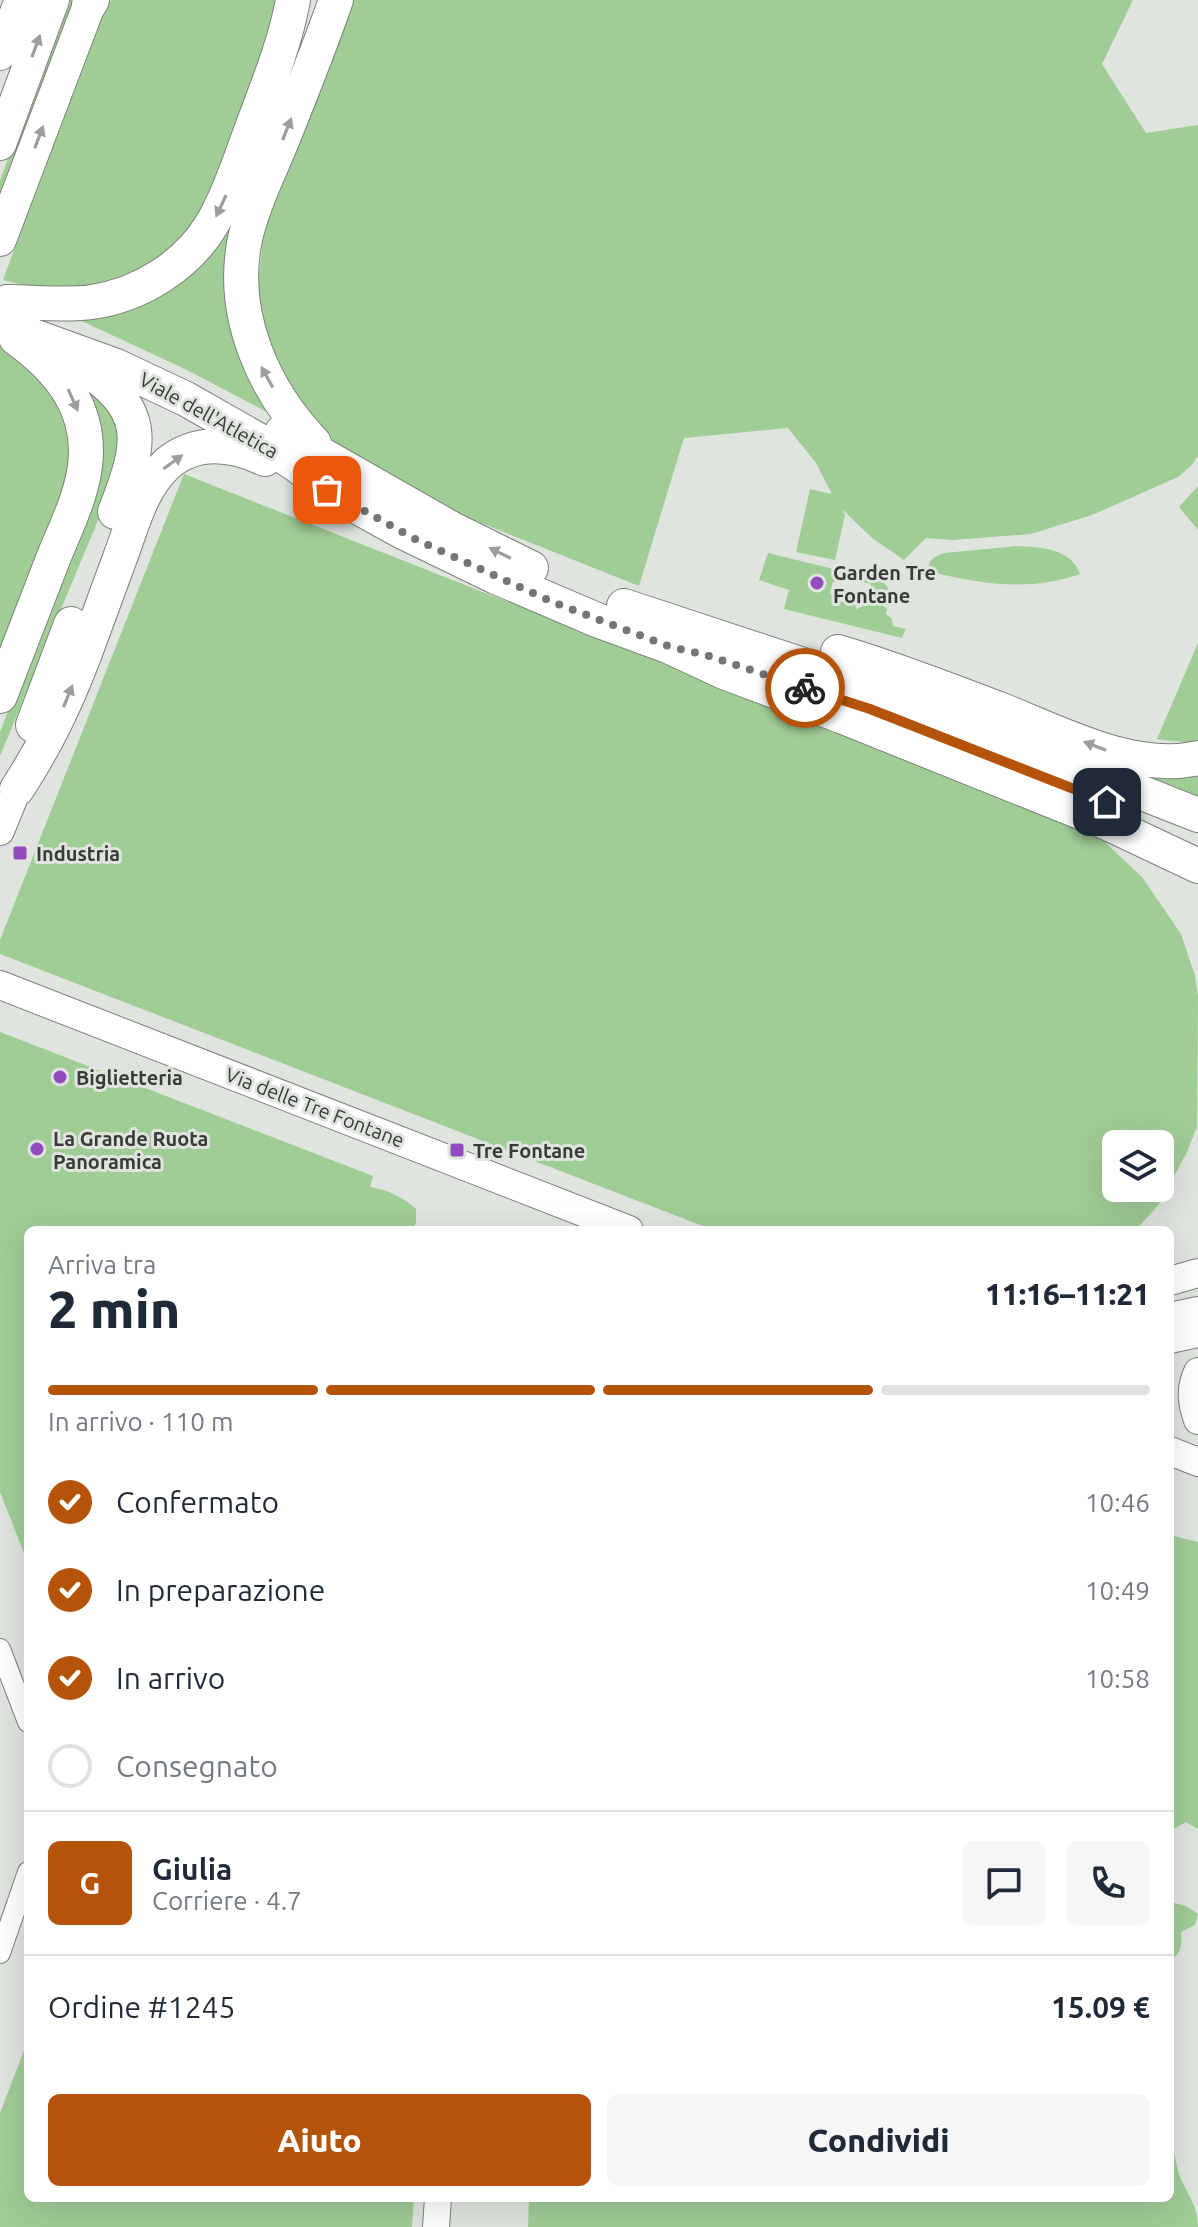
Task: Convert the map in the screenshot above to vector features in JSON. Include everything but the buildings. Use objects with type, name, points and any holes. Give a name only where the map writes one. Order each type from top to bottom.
[{"type":"highway","points":[[7,317],[135,290],[157,278],[189,253],[211,227],[228,190],[286,28],[293,0]]},
{"type":"highway","points":[[329,475],[264,371],[251,340],[242,289],[243,255],[251,217],[336,0]]},
{"type":"highway","points":[[0,696],[73,509],[83,476],[86,445],[79,413],[63,381],[7,317]]},
{"type":"highway","points":[[7,317],[116,392],[132,417],[136,439],[133,461],[123,490],[40,701],[17,789]]},
{"type":"highway","name":"Viale dell'Atletica","points":[[7,317],[125,350],[219,397],[329,475],[401,531],[496,577],[668,646]]},
{"type":"highway","points":[[17,789],[39,756],[62,709],[152,480],[169,463],[210,446],[234,448],[329,475]]},
{"type":"highway","name":"Viale dell'Atletica","points":[[329,475],[393,497],[502,554],[591,595],[649,614]]},
{"type":"highway","points":[[649,614],[807,644],[859,658],[1125,757],[1157,762],[1198,758]]},
{"type":"highway","points":[[649,614],[894,695],[1198,815]]},
{"type":"highway","points":[[668,646],[709,656],[870,709],[1198,839]]},
{"type":"highway","points":[[668,646],[724,672],[1105,822],[1198,866]]},
{"type":"main road","points":[[0,54],[21,0]]},
{"type":"main road","points":[[0,144],[53,0]]},
{"type":"main road","points":[[0,240],[91,2]]},
{"type":"main road","points":[[0,831],[17,789]]},
{"type":"main road","name":"Via delle Tre Fontane","points":[[0,985],[619,1226]]},
{"type":"main road","points":[[1174,1280],[1198,1273]]},
{"type":"main road","points":[[1174,1316],[1198,1311]]},
{"type":"main road","points":[[1174,1338],[1198,1333]]},
{"type":"main road","points":[[1198,1372],[1192,1399],[1198,1420]]},
{"type":"main road","points":[[1174,1453],[1198,1462]]},
{"type":"street","points":[[0,1649],[24,1712]]},
{"type":"street","points":[[1,1948],[24,1883]]},
{"type":"street","points":[[436,2227],[438,2202]]},
{"type":"green space","points":[[70,0],[80,0],[0,209],[0,180]]},
{"type":"green space","points":[[111,0],[282,0],[221,178],[175,252],[105,289],[42,290],[3,280],[99,20]]},
{"type":"green space","points":[[354,0],[1133,0],[1102,64],[1146,133],[1198,125],[1198,456],[1178,477],[1092,515],[1031,534],[953,540],[926,538],[904,560],[872,538],[842,509],[845,515],[835,560],[796,552],[810,489],[832,494],[816,463],[788,428],[684,438],[639,586],[416,497],[339,451],[300,414],[270,356],[262,320],[258,285],[264,230]]},
{"type":"green space","points":[[235,211],[236,240],[284,421],[187,370],[71,316]]},
{"type":"green space","points":[[0,343],[28,357],[58,388],[76,455],[0,673]]},
{"type":"green space","points":[[77,387],[97,391],[121,428],[116,477],[0,756],[0,732],[82,519]]},
{"type":"green space","points":[[184,474],[1075,826],[1106,843],[1142,877],[1181,934],[1195,976],[1198,997],[1197,1127],[1187,1152],[1174,1176],[1174,1130],[1102,1130],[1102,1202],[1160,1202],[1140,1226],[703,1226],[0,954],[0,940]]},
{"type":"green space","points":[[1198,486],[1198,530],[1179,507]]},
{"type":"green space","points":[[1017,546],[1045,548],[1062,554],[1076,565],[1080,574],[1042,583],[1004,584],[928,571],[932,559],[945,553]]},
{"type":"green space","points":[[768,553],[883,581],[889,590],[890,603],[872,595],[873,588],[869,583],[844,578],[833,582],[830,593],[836,600],[855,604],[856,609],[874,602],[887,608],[886,614],[892,619],[893,626],[906,629],[902,638],[784,609],[789,590],[759,580]]},
{"type":"green space","points":[[1198,643],[1198,740],[1189,743],[1157,739]]},
{"type":"green space","points":[[1198,773],[1198,803],[1142,780],[1195,774]]},
{"type":"green space","points":[[0,1032],[373,1176],[370,1187],[395,1195],[416,1209],[414,1226],[24,1226],[24,1553],[0,1492]]},
{"type":"green space","points":[[1174,1536],[1198,1542],[1198,1829],[1186,1822],[1174,1829]]},
{"type":"green space","points":[[1174,1903],[1198,1914],[1195,1925],[1181,1932],[1179,1951],[1174,1958]]},
{"type":"green space","points":[[24,2050],[24,2202],[414,2202],[412,2227],[0,2227],[0,2113]]},
{"type":"green space","points":[[1174,2153],[1180,2177],[1198,2220],[1198,2227],[528,2227],[529,2202],[1174,2202]]},
{"type":"way so far","points":[[327,490],[413,538],[555,603],[668,646],[709,656],[805,688]]},
{"type":"place","name":"Garden Tre Fontane","points":[[817,583]]},
{"type":"place","name":"Industria","points":[[20,853]]},
{"type":"place","name":"Biglietteria","points":[[60,1077]]},
{"type":"place","name":"La Grande Ruota Panoramica","points":[[37,1149]]},
{"type":"place","name":"Tre Fontane","points":[[457,1150]]},
{"type":"route","points":[[805,688],[870,709],[1107,802]]}]
